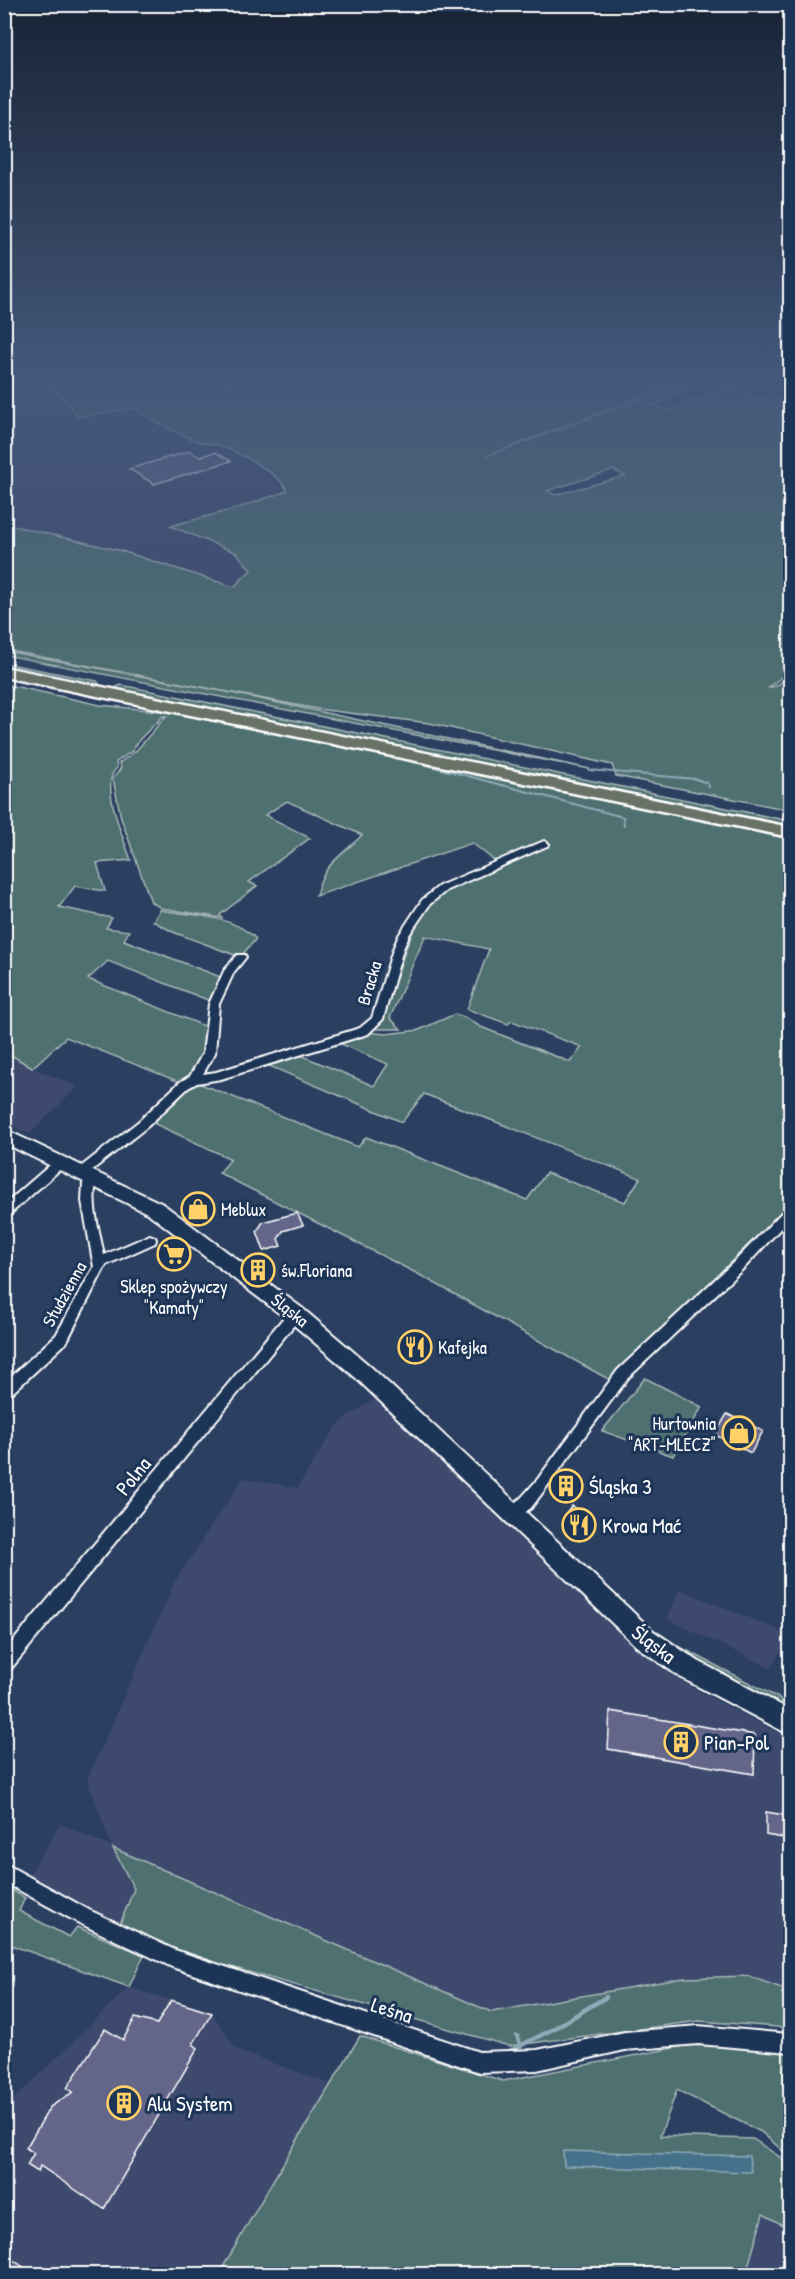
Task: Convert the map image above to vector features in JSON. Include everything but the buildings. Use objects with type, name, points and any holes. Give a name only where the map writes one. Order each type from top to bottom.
[{"type":"highway","points":[[4,660],[688,804]]},
{"type":"highway","points":[[4,672],[734,813],[790,818]]},
{"type":"highway","points":[[734,813],[790,832]]},
{"type":"main road","name":"Śląska","points":[[4,1135],[156,1209],[295,1314],[363,1372],[628,1624],[653,1645],[689,1669],[790,1723]]},
{"type":"street","name":"Bracka","points":[[88,1175],[184,1085],[194,1079],[217,1076],[364,1031],[372,1026],[377,1018],[401,942],[426,902],[443,888],[544,844]]},
{"type":"street","name":"Bracka","points":[[194,1079],[208,1053],[214,1004],[230,971],[241,957]]},
{"type":"street","points":[[4,1213],[61,1162]]},
{"type":"street","name":"Studzienna","points":[[4,1392],[61,1339],[100,1267],[101,1262],[88,1201],[88,1175]]},
{"type":"street","points":[[512,1514],[526,1503],[542,1484],[623,1374],[742,1262],[790,1211]]},
{"type":"street","name":"Studzienna","points":[[101,1262],[150,1240]]},
{"type":"street","name":"Polna","points":[[4,1665],[295,1314]]},
{"type":"street","name":"Leśna","points":[[4,1872],[83,1916],[172,1958],[479,2062],[537,2060],[625,2041],[698,2035],[790,2043]]},
{"type":"shaded area","points":[[5,487],[286,487],[287,491],[278,496],[171,526],[237,553],[251,570],[234,587],[118,550],[5,524]]},
{"type":"shaded area","points":[[4,1051],[32,1068],[78,1086],[30,1134],[5,1124]]},
{"type":"shaded area","points":[[375,1398],[623,1637],[665,1670],[698,1691],[790,1739],[790,1991],[748,1976],[684,1978],[491,2012],[114,1848],[134,1889],[120,1924],[87,1910],[29,1875],[60,1824],[112,1847],[87,1780],[175,1581],[243,1478],[297,1488],[335,1428],[351,1413],[353,1414]]},
{"type":"shaded area","points":[[680,1589],[790,1635],[790,1638],[770,1668],[667,1619]]},
{"type":"shaded area","points":[[129,1987],[212,2013],[237,2050],[331,2084],[219,2274],[5,2274],[5,2108]]},
{"type":"shaded area","points":[[563,2151],[749,2156],[751,2172],[564,2166]]},
{"type":"shaded area","points":[[763,2214],[790,2229],[790,2274],[746,2274]]},
{"type":"green space","points":[[285,487],[558,487],[547,491],[555,495],[583,487],[790,487],[790,670],[768,688],[778,685],[790,673],[790,810],[616,776],[612,765],[429,723],[317,709],[5,650],[5,524],[118,550],[234,587],[251,570],[237,553],[170,526],[235,509],[287,491]]},
{"type":"green space","points":[[5,651],[227,692],[590,769],[5,655]]},
{"type":"green space","points":[[4,663],[97,681],[100,685],[90,686],[5,669]]},
{"type":"green space","points":[[4,684],[100,705],[167,712],[790,839],[790,1204],[610,1380],[418,1274],[219,1173],[231,1159],[151,1122],[179,1093],[196,1082],[358,1147],[366,1137],[527,1200],[546,1173],[625,1202],[640,1178],[424,1094],[402,1122],[262,1063],[296,1053],[374,1086],[388,1064],[334,1041],[365,1032],[386,1034],[419,1030],[455,1014],[481,1027],[570,1062],[582,1047],[512,1021],[508,1024],[467,1009],[489,949],[425,936],[390,1018],[401,1029],[371,1029],[388,1001],[404,953],[418,922],[434,901],[445,892],[441,887],[496,862],[472,843],[316,896],[328,868],[362,835],[287,801],[265,815],[310,838],[249,882],[257,886],[220,915],[222,918],[161,908],[151,902],[121,818],[113,779],[121,768],[119,763],[135,752],[166,716],[163,716],[140,739],[132,751],[116,762],[117,768],[112,775],[112,798],[115,812],[131,860],[97,863],[105,891],[75,886],[59,907],[112,918],[106,928],[129,931],[124,940],[223,978],[213,1002],[108,961],[88,979],[209,1028],[207,1044],[199,1066],[182,1083],[66,1037],[32,1068],[5,1051]]},
{"type":"green space","points":[[121,685],[790,821],[790,829],[116,692],[112,689]]},
{"type":"green space","points":[[160,910],[211,917],[236,925],[256,939],[240,957],[173,932],[153,921]]},
{"type":"green space","points":[[645,1378],[702,1407],[673,1456],[602,1431]]},
{"type":"green space","points":[[663,1638],[790,1704],[790,1716],[693,1665]]},
{"type":"green space","points":[[113,1848],[491,2012],[684,1978],[748,1976],[790,1991],[790,2028],[699,2021],[509,2046],[171,1950],[120,1924],[134,1889]]},
{"type":"green space","points":[[5,1886],[25,1898],[19,1911],[69,1937],[77,1927],[144,1955],[129,1987],[5,1943]]},
{"type":"green space","points":[[360,2036],[503,2081],[699,2043],[790,2050],[790,2157],[761,2132],[677,2090],[660,2136],[753,2139],[790,2164],[790,2229],[763,2214],[746,2274],[219,2274]]},
{"type":"waterway","points":[[407,760],[623,817],[624,825]]},
{"type":"waterway","points":[[589,770],[696,779],[707,783],[709,787]]},
{"type":"waterway","points":[[521,2045],[606,1997]]},
{"type":"waterway","points":[[517,2036],[521,2045]]},
{"type":"waterway","points":[[510,2051],[521,2045]]},
{"type":"place","name":"Meblux","points":[[198,1209]]},
{"type":"place","name":"Sklep spożywczy \"Kamaty\"","points":[[174,1254]]},
{"type":"place","name":"św.Floriana","points":[[258,1270]]},
{"type":"place","name":"Kafejka","points":[[415,1347]]},
{"type":"place","name":"Hurtownia \"ART-MLECZ\"","points":[[739,1433]]},
{"type":"place","name":"Śląska 3","points":[[566,1486]]},
{"type":"place","name":"Krowa Mać","points":[[579,1525]]},
{"type":"place","name":"Pian-Pol","points":[[681,1742]]},
{"type":"place","name":"Alu System","points":[[124,2103]]}]
